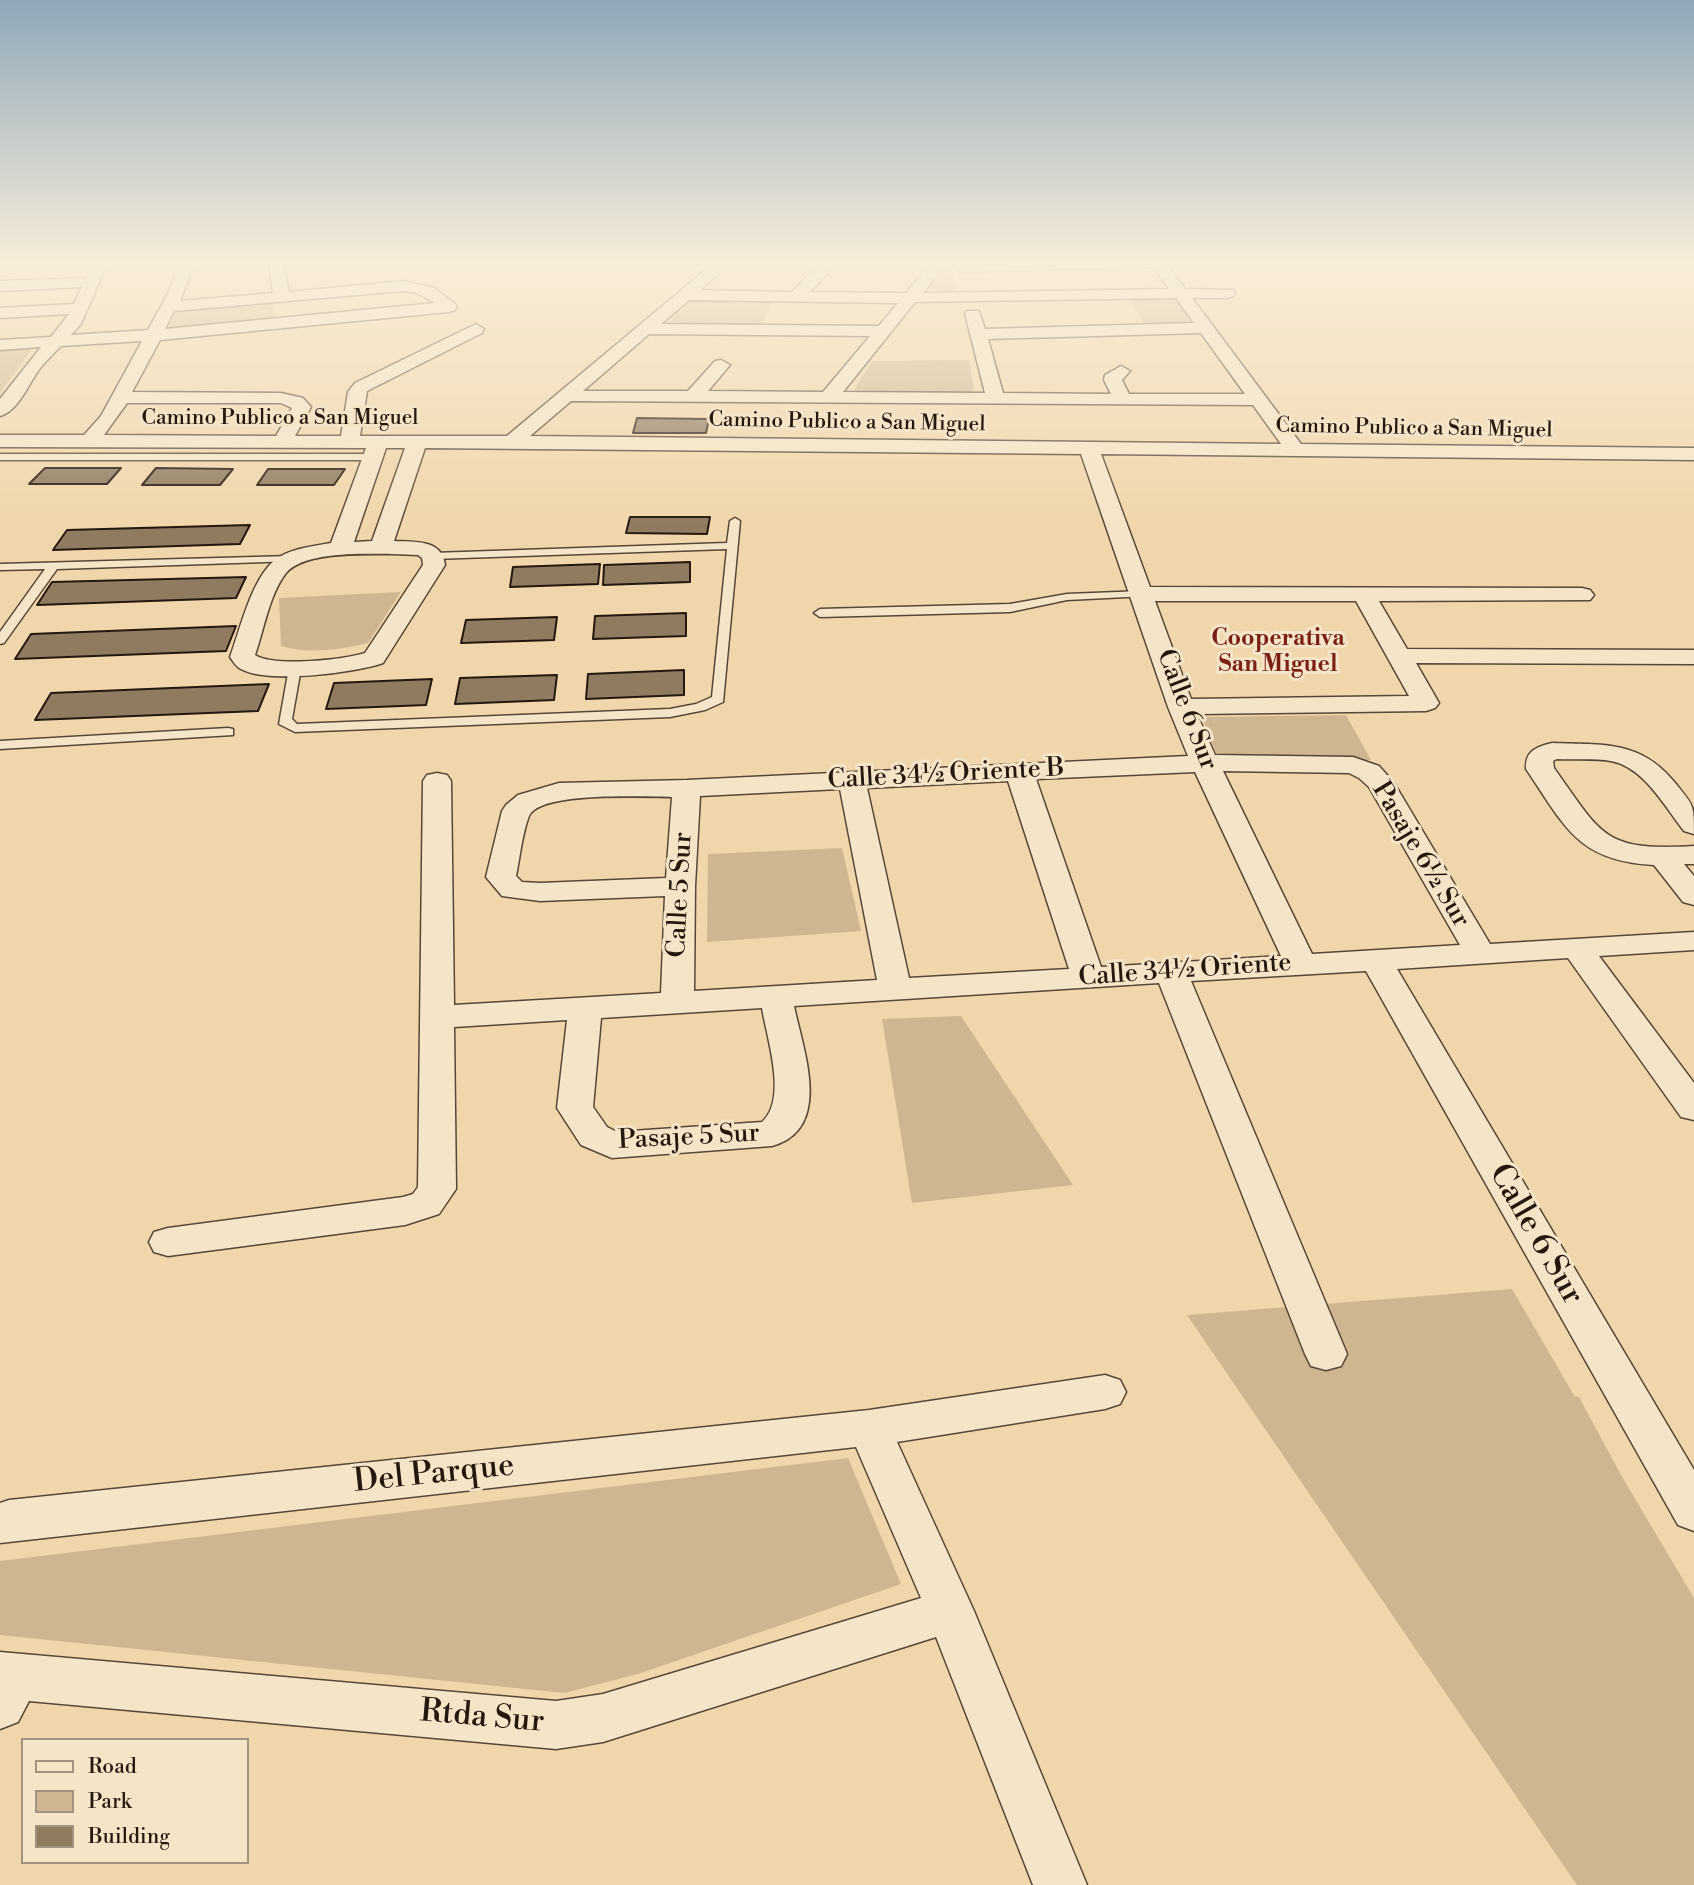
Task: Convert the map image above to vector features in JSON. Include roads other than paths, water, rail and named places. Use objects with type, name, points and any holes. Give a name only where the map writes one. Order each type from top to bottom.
[{"type":"street","points":[[4,402],[48,350]]},
{"type":"street","points":[[89,441],[109,418],[147,350]]},
{"type":"street","points":[[350,442],[357,392],[361,387],[434,350]]},
{"type":"street","points":[[512,442],[621,350]]},
{"type":"street","points":[[829,397],[868,350]]},
{"type":"street","points":[[982,350],[995,398]]},
{"type":"street","points":[[1221,350],[1295,450]]},
{"type":"street","points":[[693,397],[722,365]]},
{"type":"street","points":[[1121,371],[1113,377],[1123,399]]},
{"type":"street","points":[[566,396],[1258,400]]},
{"type":"street","points":[[120,397],[281,398],[297,402],[302,407],[282,442]]},
{"type":"street","name":"Camino Publico a San Miguel","points":[[0,441],[350,442],[376,450],[417,442],[512,442],[1694,454]]},
{"type":"street","points":[[381,548],[417,442]]},
{"type":"street","name":"Calle 6 Sur","points":[[1089,448],[1181,707],[1205,764],[1301,964]]},
{"type":"street","points":[[340,550],[376,450]]},
{"type":"street","points":[[381,548],[424,549],[433,556],[434,565],[374,658],[356,664],[295,668],[250,664],[242,657],[276,569],[291,559],[340,550],[381,548]]},
{"type":"street","points":[[1181,707],[1426,703],[1363,593]]},
{"type":"street","points":[[1143,594],[1582,595]]},
{"type":"street","points":[[1400,656],[1694,657]]},
{"type":"street","points":[[1694,825],[1653,773],[1637,761],[1615,753],[1552,751],[1539,758],[1540,769],[1589,836],[1613,849],[1651,857],[1694,855]]},
{"type":"street","name":"Calle 34½ Oriente B","points":[[680,886],[540,892],[513,890],[501,877],[516,811],[528,801],[559,791],[687,788],[1205,764],[1353,765]]},
{"type":"street","name":"Pasaje 6½ Sur","points":[[1353,765],[1369,772],[1380,783],[1480,953]]},
{"type":"street","points":[[1019,771],[1088,977]]},
{"type":"street","points":[[168,1242],[405,1211],[426,1204],[437,1189],[437,780]]},
{"type":"street","points":[[852,780],[895,988]]},
{"type":"street","name":"Calle 5 Sur","points":[[677,1001],[680,886],[687,788]]},
{"type":"street","points":[[1663,856],[1694,896]]},
{"type":"street","name":"Calle 34½ Oriente","points":[[437,1017],[1694,941]]},
{"type":"street","points":[[1577,948],[1694,1108]]},
{"type":"street","name":"Calle 6 Sur","points":[[1376,960],[1694,1511]]},
{"type":"street","points":[[1171,972],[1326,1354]]},
{"type":"street","name":"Pasaje 5 Sur","points":[[585,1009],[575,1108],[594,1136],[612,1145],[772,1134],[788,1119],[794,1092],[776,996]]},
{"type":"street","name":"Del Parque","points":[[0,1523],[869,1428],[1105,1392]]},
{"type":"street","points":[[869,1428],[950,1611],[1060,1885]]},
{"type":"street","name":"Rtda Sur","points":[[5,1686],[556,1725],[603,1718],[950,1611]]},
{"type":"lane","points":[[0,457],[376,450]]},
{"type":"lane","points":[[295,668],[285,719],[286,724],[295,728],[670,713],[700,707],[718,699],[735,521]]},
{"type":"lane","points":[[433,556],[733,546]]},
{"type":"lane","points":[[0,567],[291,559]]},
{"type":"lane","points":[[0,640],[54,565]]},
{"type":"lane","points":[[820,613],[1010,608],[1092,594],[1143,594]]},
{"type":"lane","points":[[0,745],[228,732]]},
{"type":"district","name":"Cooperativa San Miguel","points":[[1278,652]]}]
